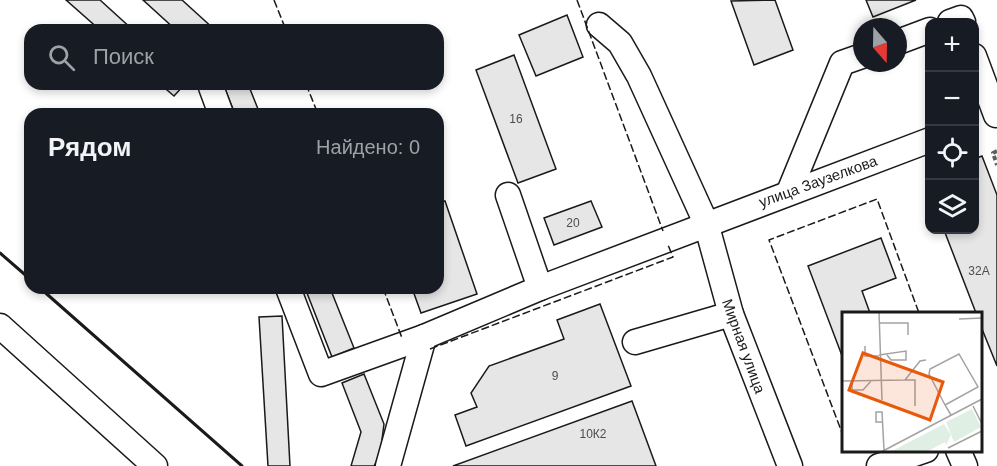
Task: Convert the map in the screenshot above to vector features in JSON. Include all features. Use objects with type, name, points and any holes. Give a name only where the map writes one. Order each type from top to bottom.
[{"type":"street","name":"Мирная улица","points":[[599,25],[620,42],[639,76],[706,223],[731,314],[790,466]]},
{"type":"street","points":[[907,39],[925,32]]},
{"type":"street","points":[[789,192],[842,63],[853,59]]},
{"type":"street","points":[[979,72],[989,118]]},
{"type":"street","points":[[212,90],[219,108]]},
{"type":"street","name":"улица Заузелкова","points":[[290,294],[321,374],[423,338],[540,288],[706,223],[925,142]]},
{"type":"street","points":[[508,195],[540,288]]},
{"type":"street","points":[[635,342],[731,314]]},
{"type":"street","points":[[0,326],[155,466]]},
{"type":"street","points":[[388,466],[423,338]]},
{"type":"street","points":[[879,466],[923,451]]},
{"type":"street","points":[[958,451],[964,466]]},
{"type":"path","points":[[997,151],[993,153],[997,165]]},
{"type":"building","points":[[66,0],[100,0],[126,24],[93,24]]},
{"type":"building","points":[[143,0],[182,0],[208,24],[169,24]]},
{"type":"building","points":[[775,0],[793,50],[754,65],[731,1]]},
{"type":"building","points":[[866,0],[916,0],[873,17]]},
{"type":"building","points":[[567,15],[583,57],[536,76],[519,35]]},
{"type":"building","points":[[514,55],[556,169],[518,183],[476,70]]},
{"type":"building","points":[[167,90],[180,90],[174,96]]},
{"type":"building","points":[[225,90],[250,90],[258,108],[233,108]]},
{"type":"building","points":[[982,156],[997,195],[997,366],[982,329],[982,312],[976,312],[946,234],[979,234],[979,157]]},
{"type":"building","points":[[444,201],[477,294],[421,313],[414,294],[444,294]]},
{"type":"building","points":[[591,201],[602,227],[554,245],[544,218]]},
{"type":"building","points":[[881,238],[896,278],[862,291],[870,312],[842,312],[842,356],[808,266]]},
{"type":"building","points":[[307,294],[332,294],[354,348],[332,357]]},
{"type":"building","points":[[600,304],[631,386],[466,446],[455,415],[477,407],[471,393],[489,366],[564,339],[557,320]]},
{"type":"building","points":[[282,316],[290,466],[268,466],[259,317]]},
{"type":"building","points":[[364,374],[384,424],[380,455],[374,466],[351,466],[361,432],[342,383]]},
{"type":"building","points":[[632,401],[656,466],[453,466]]},
{"type":"fence","points":[[274,0],[284,24]]},
{"type":"fence","points":[[577,0],[663,231]]},
{"type":"fence","points":[[308,90],[316,108]]},
{"type":"fence","points":[[842,433],[769,240],[877,199],[919,312]]},
{"type":"fence","points":[[430,349],[673,257],[668,245]]},
{"type":"fence","points":[[385,294],[402,338]]},
{"type":"wall","points":[[0,253],[24,274]]},
{"type":"wall","points":[[47,294],[242,466]]}]
